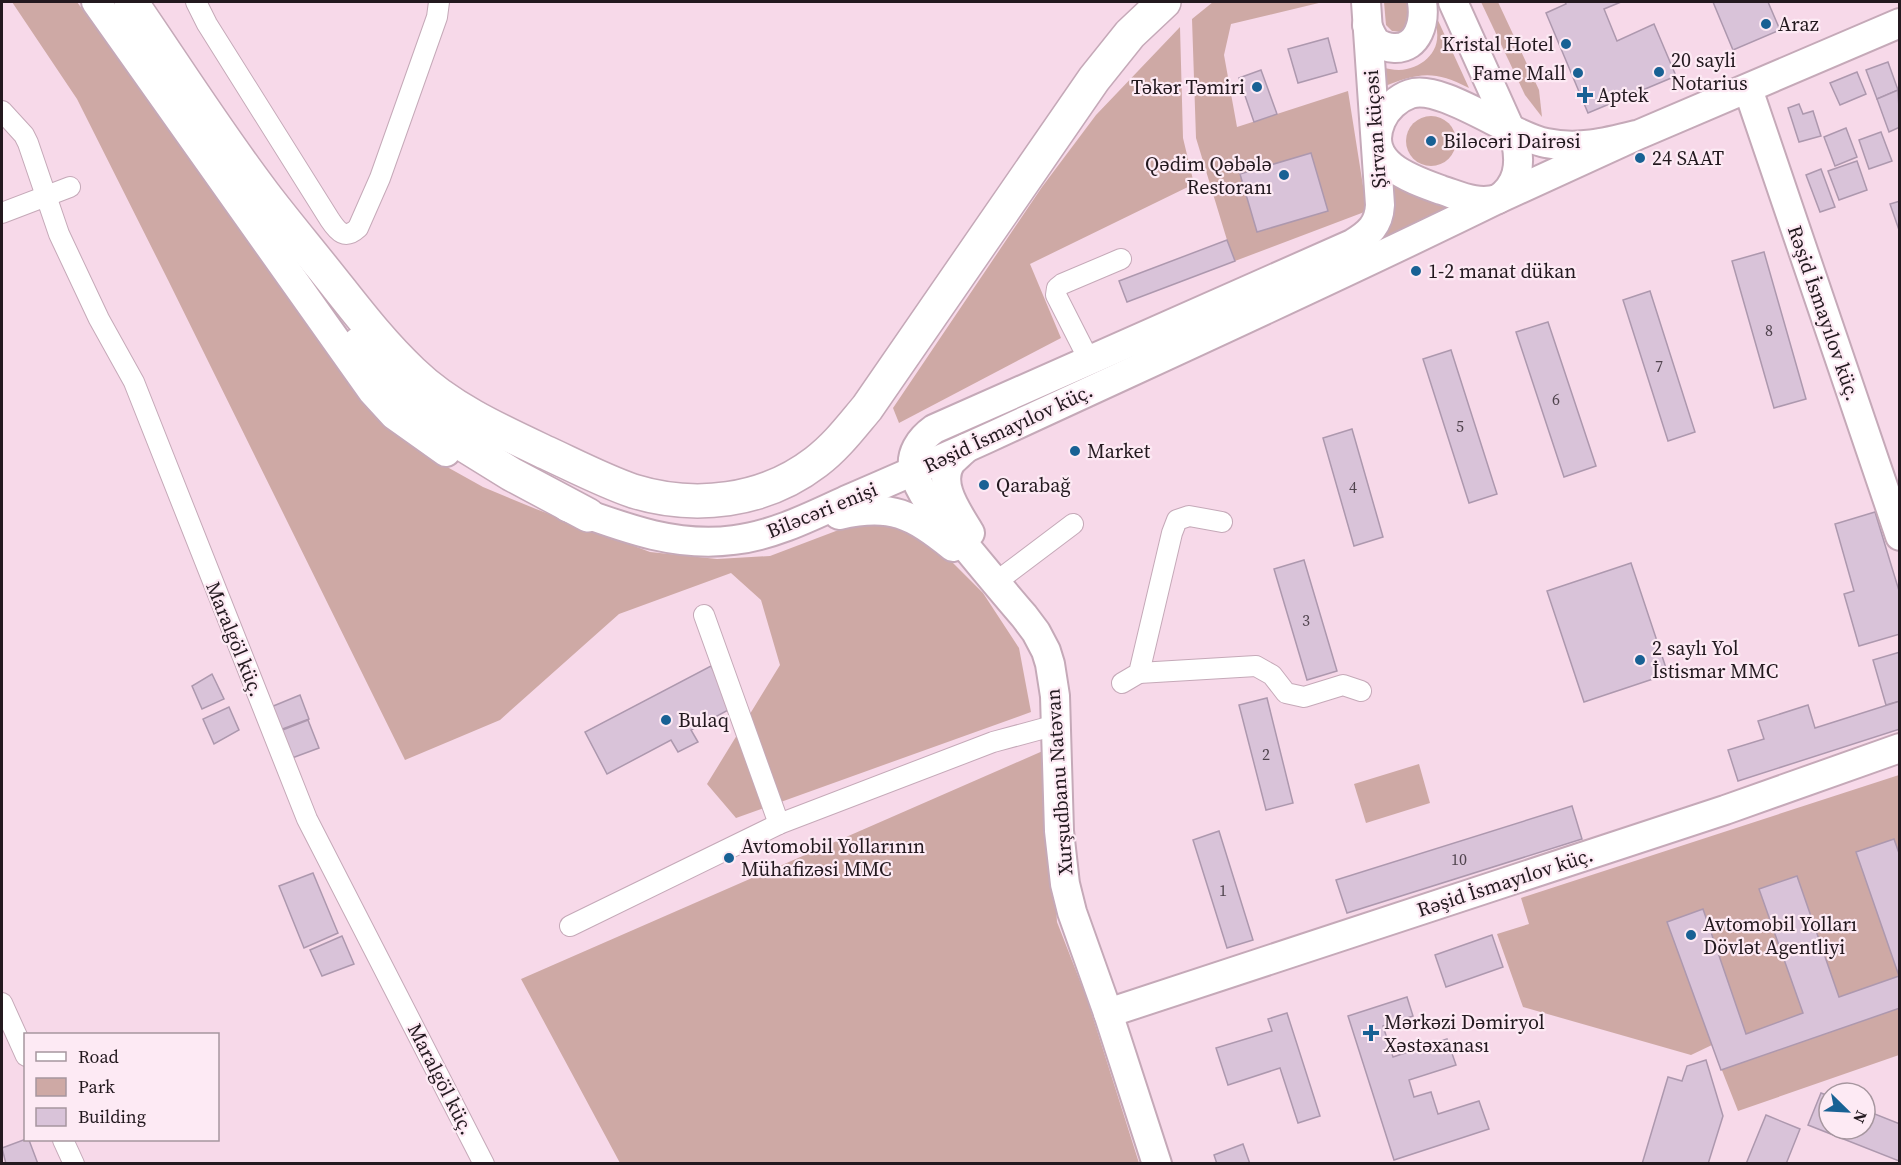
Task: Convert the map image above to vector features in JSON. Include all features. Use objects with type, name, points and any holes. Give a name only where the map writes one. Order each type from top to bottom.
[{"type":"highway","points":[[131,2],[263,193],[363,350],[382,375],[415,410],[435,427],[492,462],[588,515]]},
{"type":"highway","points":[[263,193],[383,344],[414,375],[451,403],[494,428],[632,490],[662,498],[694,502],[728,500],[761,492],[789,480],[817,462],[841,440],[867,408],[1094,79],[1130,34],[1164,2]]},
{"type":"main road","name":"Biləcəri enişi","points":[[96,2],[372,391],[394,415],[443,451],[483,473],[528,493],[624,528],[673,540],[710,542],[737,540],[789,526],[914,472]]},
{"type":"main road","points":[[1366,13],[1376,42],[1386,47],[1396,48],[1406,46],[1420,31],[1422,2]]},
{"type":"main road","points":[[1453,2],[1511,131],[1518,152],[1518,170],[1512,184],[1498,199],[1482,202],[1417,182],[1390,166],[1383,158],[1376,139],[1384,115],[1399,100],[1416,92],[1428,92],[1459,104],[1511,131],[1539,142],[1574,147],[1592,146],[1640,134],[1899,23]]},
{"type":"main road","name":"Şirvan küçəsi","points":[[1352,244],[1363,238],[1374,227],[1380,211],[1366,13]]},
{"type":"main road","name":"Rəşid İsmayılov küç.","points":[[1748,89],[1899,536]]},
{"type":"main road","name":"Rəşid İsmayılov küç.","points":[[1352,244],[934,429],[925,435],[916,447],[913,460],[914,472],[1377,259],[1498,199],[1640,134]]},
{"type":"main road","points":[[968,447],[951,462],[947,471],[948,493],[996,582]]},
{"type":"main road","points":[[914,472],[928,500],[940,517],[996,582]]},
{"type":"main road","points":[[789,526],[864,509],[892,511],[909,517],[936,533],[996,582]]},
{"type":"main road","name":"Xurşudbanu Natəvan","points":[[996,582],[1036,632],[1050,664],[1055,696],[1059,831],[1065,884],[1072,912],[1108,1013],[1157,1164]]},
{"type":"main road","name":"Rəşid İsmayılov küç.","points":[[1108,1013],[1725,810],[1899,748]]},
{"type":"street","points":[[196,2],[207,24],[330,220],[338,232],[346,235],[358,228],[380,178],[436,17],[439,2]]},
{"type":"street","name":"Maralgöl küç.","points":[[2,113],[24,135],[28,143],[59,234],[99,319],[134,382],[307,819],[484,1164]]},
{"type":"street","points":[[2,213],[70,187]]},
{"type":"street","points":[[1089,360],[1056,295],[1057,288],[1121,259]]},
{"type":"street","points":[[1139,673],[1172,532],[1177,520],[1189,516],[1222,522]]},
{"type":"street","points":[[996,582],[1073,524]]},
{"type":"street","points":[[704,615],[779,824]]},
{"type":"street","points":[[1122,683],[1139,673],[1256,666],[1272,675],[1286,693],[1304,697],[1343,685],[1361,691]]},
{"type":"street","points":[[570,926],[779,824],[993,742],[1056,725]]},
{"type":"street","points":[[2,1003],[24,1052]]},
{"type":"street","points":[[63,1141],[74,1164]]},
{"type":"green space","points":[[12,2],[77,2],[134,79],[431,458],[483,487],[650,552],[717,559],[770,556],[857,523],[889,521],[922,532],[983,593],[1019,648],[1031,712],[736,818],[707,784],[780,665],[761,600],[731,573],[619,614],[500,720],[405,760],[77,99]]},
{"type":"green space","name":"Qədim Qəbələ Restoranı","points":[[1213,2],[1323,2],[1231,24],[1224,55],[1237,127],[1348,91],[1367,211],[1235,261],[1196,138],[1192,19]]},
{"type":"green space","points":[[1384,2],[1409,2],[1413,11],[1403,32],[1392,31],[1386,25]]},
{"type":"green space","points":[[1481,2],[1498,2],[1539,90],[1542,117],[1525,95]]},
{"type":"green space","points":[[1430,3],[1469,88],[1445,78],[1425,75],[1404,79],[1380,88],[1380,67],[1407,69],[1421,63],[1432,53],[1437,31]]},
{"type":"green space","points":[[1180,27],[1183,138],[1194,184],[1030,264],[1061,338],[899,423],[893,408],[1042,187],[1096,115]]},
{"type":"green space","name":"Biləcəri Dairəsi","points":[[1426,116],[1436,116],[1449,123],[1456,136],[1456,146],[1449,159],[1436,166],[1426,166],[1417,162],[1410,155],[1406,146],[1406,136],[1410,127],[1417,120]]},
{"type":"green space","points":[[1390,174],[1454,204],[1376,242]]},
{"type":"green space","points":[[1045,750],[1057,922],[1087,999],[1139,1163],[620,1163],[521,979]]},
{"type":"green space","points":[[1419,764],[1430,803],[1366,823],[1354,784]]},
{"type":"green space","points":[[1899,775],[1899,1055],[1824,1081],[1817,1081],[1817,1084],[1738,1111],[1712,1045],[1691,1055],[1523,1007],[1497,934],[1529,924],[1521,898]]},
{"type":"building","points":[[1565,2],[1621,2],[1604,9],[1617,41],[1654,24],[1676,76],[1588,113],[1546,13],[1566,4]]},
{"type":"building","points":[[1713,2],[1768,2],[1780,30],[1733,50]]},
{"type":"building","points":[[1328,38],[1337,72],[1298,83],[1288,49]]},
{"type":"building","points":[[1888,62],[1898,90],[1877,99],[1866,70]]},
{"type":"building","points":[[1261,70],[1277,114],[1254,122],[1239,78]]},
{"type":"building","points":[[1857,72],[1866,94],[1840,105],[1830,83]]},
{"type":"building","points":[[1898,90],[1900,127],[1889,132],[1877,99]]},
{"type":"building","points":[[1799,104],[1803,114],[1813,111],[1821,136],[1799,142],[1788,108]]},
{"type":"building","points":[[1846,128],[1857,157],[1835,166],[1824,137]]},
{"type":"building","points":[[1881,132],[1892,161],[1869,169],[1859,140]]},
{"type":"building","points":[[1311,153],[1328,211],[1257,232],[1240,174]]},
{"type":"building","points":[[1857,161],[1867,190],[1839,200],[1828,171]]},
{"type":"building","points":[[1821,169],[1835,207],[1820,212],[1806,175]]},
{"type":"building","points":[[1900,201],[1900,230],[1899,230],[1890,204]]},
{"type":"building","points":[[1227,240],[1235,261],[1127,302],[1119,281]]},
{"type":"building","points":[[1764,252],[1806,399],[1774,408],[1732,261]]},
{"type":"building","points":[[1650,291],[1695,432],[1668,441],[1623,300]]},
{"type":"building","points":[[1548,322],[1596,466],[1564,477],[1516,332]]},
{"type":"building","points":[[1451,350],[1497,494],[1469,503],[1423,359]]},
{"type":"building","points":[[1352,429],[1383,537],[1354,546],[1323,438]]},
{"type":"building","points":[[1875,512],[1900,594],[1900,634],[1859,646],[1844,594],[1854,591],[1835,524]]},
{"type":"building","points":[[1304,560],[1337,671],[1307,680],[1274,569]]},
{"type":"building","points":[[1631,563],[1668,674],[1584,702],[1547,591]]},
{"type":"building","points":[[1900,652],[1900,701],[1886,705],[1873,660]]},
{"type":"building","points":[[711,666],[732,708],[691,730],[698,742],[678,752],[671,740],[607,774],[585,732]]},
{"type":"building","points":[[212,674],[224,699],[202,709],[192,686]]},
{"type":"building","points":[[300,695],[309,719],[280,730],[271,707]]},
{"type":"building","points":[[1267,698],[1293,803],[1266,810],[1239,705]]},
{"type":"building","points":[[1900,701],[1900,729],[1738,781],[1728,750],[1764,739],[1758,721],[1808,705],[1815,728]]},
{"type":"building","points":[[229,707],[239,730],[214,744],[203,719]]},
{"type":"building","points":[[308,720],[319,748],[292,758],[280,731]]},
{"type":"building","points":[[1572,806],[1582,839],[1347,913],[1336,880]]},
{"type":"building","points":[[1219,831],[1253,940],[1227,948],[1193,840]]},
{"type":"building","points":[[1894,839],[1900,856],[1900,1008],[1721,1070],[1667,922],[1703,909],[1746,1034],[1803,1013],[1759,889],[1797,876],[1839,997],[1899,976],[1856,852]]},
{"type":"building","points":[[313,873],[338,933],[304,948],[279,886]]},
{"type":"building","points":[[1492,935],[1503,967],[1446,987],[1435,955]]},
{"type":"building","points":[[342,936],[354,964],[322,976],[310,950]]},
{"type":"building","points":[[1407,997],[1413,1016],[1383,1026],[1393,1057],[1447,1039],[1456,1065],[1409,1080],[1414,1097],[1431,1092],[1438,1114],[1479,1101],[1489,1129],[1394,1160],[1348,1016]]},
{"type":"building","points":[[1287,1013],[1320,1116],[1298,1123],[1280,1068],[1228,1085],[1216,1048],[1272,1031],[1268,1019]]},
{"type":"building","points":[[1706,1060],[1723,1116],[1708,1164],[1642,1164],[1668,1077],[1682,1081],[1687,1066]]},
{"type":"building","points":[[1817,1103],[1817,1129],[1808,1125]]},
{"type":"building","points":[[1766,1115],[1800,1129],[1786,1164],[1746,1164]]},
{"type":"building","points":[[1877,1115],[1900,1124],[1899,1161],[1848,1141],[1877,1141]]},
{"type":"building","points":[[24,1140],[29,1141],[38,1164],[6,1164],[2,1148]]},
{"type":"building","points":[[1243,1144],[1250,1164],[1217,1164],[1214,1155]]},
{"type":"place","name":"Araz","points":[[1766,24]]},
{"type":"place","name":"Kristal Hotel","points":[[1566,44]]},
{"type":"place","name":"20 sayli Notarius","points":[[1659,72]]},
{"type":"place","name":"Fame Mall","points":[[1578,73]]},
{"type":"place","name":"Təkər Təmiri","points":[[1257,87]]},
{"type":"place","name":"Aptek","points":[[1585,95]]},
{"type":"place","name":"Biləcəri Dairəsi","points":[[1431,141]]},
{"type":"place","name":"24 SAAT","points":[[1640,158]]},
{"type":"place","name":"Qədim Qəbələ Restoranı","points":[[1284,175]]},
{"type":"place","name":"1-2 manat dükan","points":[[1416,271]]},
{"type":"place","name":"Market","points":[[1075,451]]},
{"type":"place","name":"Qarabağ","points":[[984,485]]},
{"type":"place","name":"2 saylı Yol İstismar MMC","points":[[1640,660]]},
{"type":"place","name":"Bulaq","points":[[666,720]]},
{"type":"place","name":"Avtomobil Yollarının Mühafizəsi MMC","points":[[729,858]]},
{"type":"place","name":"Avtomobil Yolları Dövlət Agentliyi","points":[[1691,935]]},
{"type":"place","name":"Mərkəzi Dəmiryol Xəstəxanası","points":[[1371,1033]]}]
